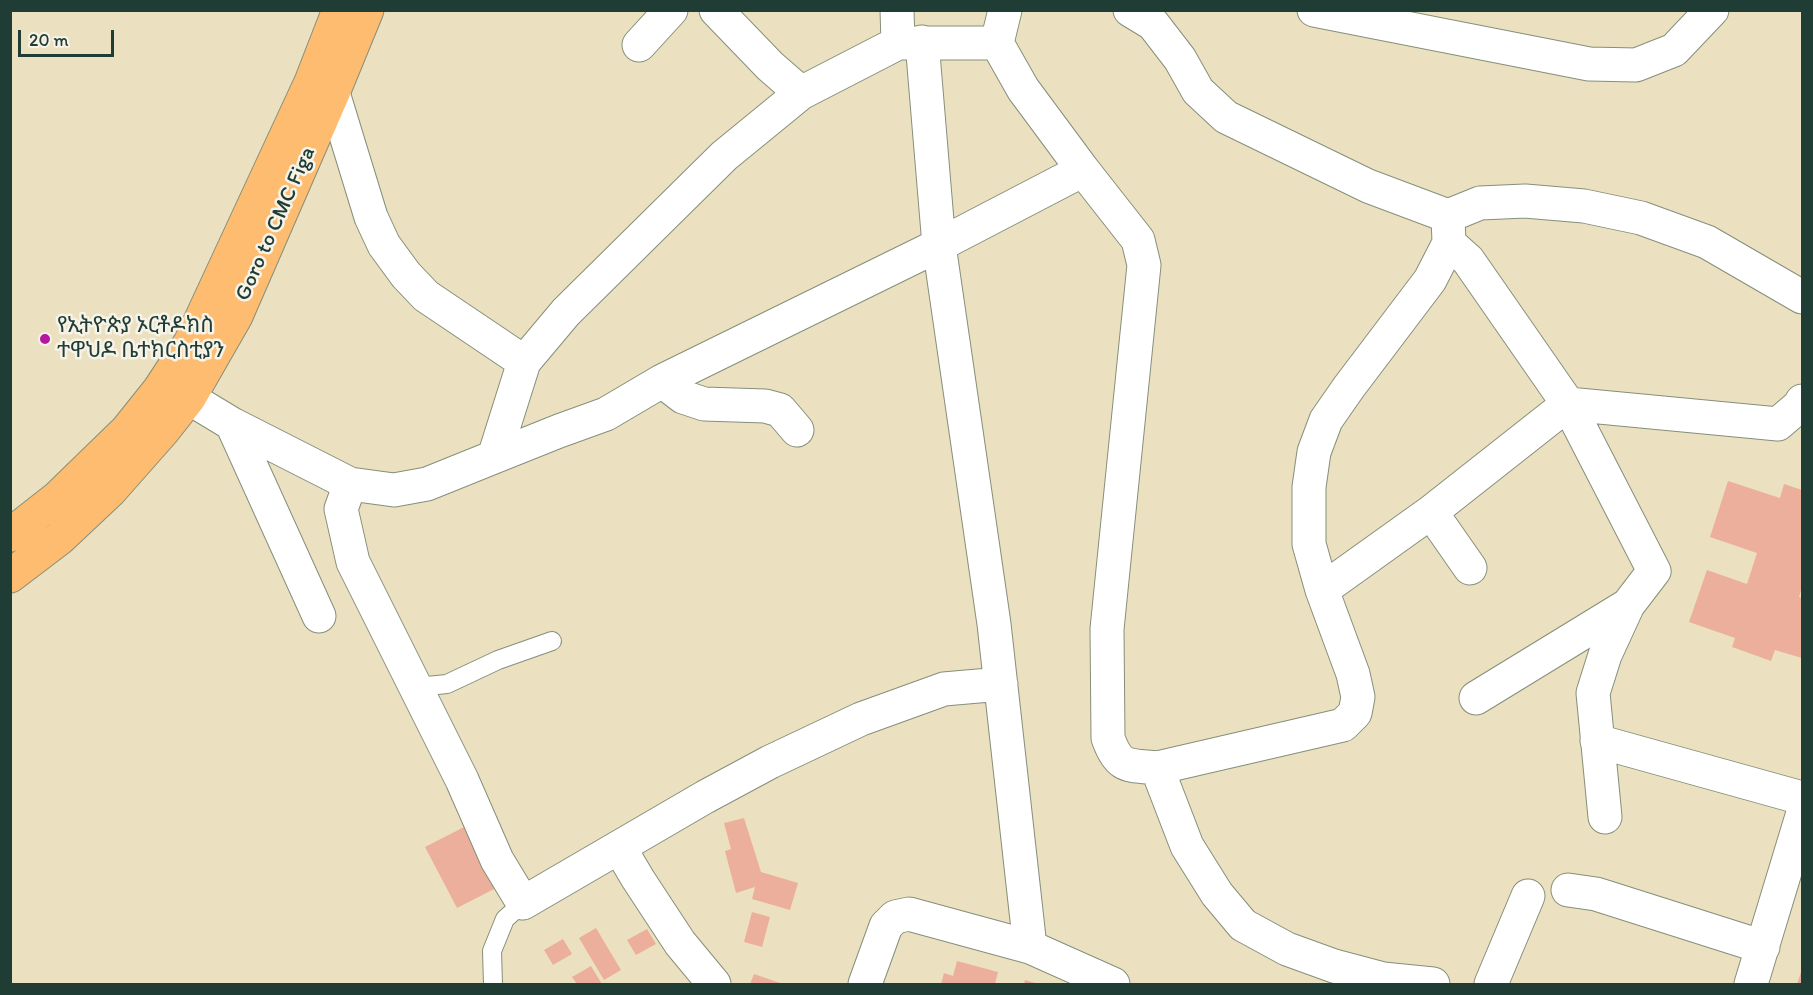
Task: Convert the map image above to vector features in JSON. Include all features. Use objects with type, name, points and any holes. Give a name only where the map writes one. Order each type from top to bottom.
[{"type":"main road","points":[[10,535],[57,498],[127,430],[159,390],[190,343],[306,92],[339,10]]},
{"type":"main road","name":"Goro to CMC Figa","points":[[10,576],[60,538],[110,491],[189,398],[236,316],[368,10]]},
{"type":"street","points":[[639,45],[671,10]]},
{"type":"street","points":[[716,10],[753,50],[801,93]]},
{"type":"street","points":[[897,10],[910,43],[994,624],[1030,947]]},
{"type":"street","points":[[1005,10],[997,43],[1023,89],[1138,240],[1144,265],[1107,629],[1108,738],[1114,754],[1120,761],[1130,765],[1157,768],[1343,725],[1355,713],[1358,697],[1353,674],[1322,590],[1309,544],[1309,487],[1314,452],[1326,420],[1430,280],[1448,230],[1480,203],[1525,201],[1584,206],[1641,218],[1707,242],[1803,297]]},
{"type":"street","points":[[1130,10],[1153,24],[1180,59],[1198,91],[1226,117],[1368,186],[1448,230],[1568,404],[1654,571],[1628,605],[1605,655],[1593,693],[1605,817]]},
{"type":"street","points":[[1314,10],[1589,64],[1636,65],[1674,50],[1712,10]]},
{"type":"street","points":[[494,457],[524,362],[566,312],[716,164],[801,93],[910,43],[997,43]]},
{"type":"street","points":[[333,93],[371,216],[384,245],[405,275],[426,296],[524,362]]},
{"type":"street","points":[[189,398],[232,424],[350,484],[394,490],[427,484],[606,414],[662,381],[1083,170]]},
{"type":"street","points":[[662,381],[683,397],[704,404],[765,406],[780,410],[796,430]]},
{"type":"street","points":[[1322,590],[1431,512],[1568,404],[1778,424],[1803,401]]},
{"type":"street","points":[[232,424],[319,616]]},
{"type":"street","points":[[350,484],[341,509],[353,562],[462,780],[497,860],[524,903],[705,796],[861,719],[944,689],[1001,684]]},
{"type":"street","points":[[1431,512],[1470,568]]},
{"type":"street","points":[[1476,699],[1628,605]]},
{"type":"street","points":[[1597,741],[1803,798]]},
{"type":"street","points":[[1157,768],[1187,846],[1217,894],[1243,925],[1287,949],[1334,966],[1383,979],[1433,984]]},
{"type":"street","points":[[1751,984],[1803,816]]},
{"type":"street","points":[[619,847],[680,943],[714,984]]},
{"type":"street","points":[[1568,890],[1596,894],[1763,947]]},
{"type":"street","points":[[1491,984],[1528,896]]},
{"type":"street","points":[[865,984],[886,926],[895,917],[909,914],[1030,947],[1099,982]]},
{"type":"lane","points":[[417,687],[447,684],[498,660],[552,641]]},
{"type":"lane","points":[[493,984],[492,951],[505,919],[524,903]]},
{"type":"building","points":[[1728,481],[1780,498],[1784,484],[1802,490],[1802,587],[1799,597],[1802,598],[1802,658],[1775,650],[1771,661],[1732,647],[1735,638],[1689,622],[1707,570],[1747,584],[1757,553],[1710,537]]},
{"type":"building","points":[[744,818],[761,872],[798,883],[790,910],[752,899],[755,887],[736,893],[725,851],[731,849],[724,823]]},
{"type":"building","points":[[466,826],[498,887],[457,908],[425,847]]},
{"type":"building","points":[[752,912],[770,917],[762,947],[744,942]]},
{"type":"building","points":[[596,928],[621,970],[604,980],[579,938]]},
{"type":"building","points":[[647,929],[656,944],[636,955],[627,940]]},
{"type":"building","points":[[563,939],[572,954],[553,965],[544,950]]},
{"type":"building","points":[[957,961],[998,972],[995,984],[941,984],[944,973],[953,976]]},
{"type":"building","points":[[591,966],[602,984],[577,984],[572,977]]},
{"type":"building","points":[[1802,969],[1802,984],[1797,984]]},
{"type":"building","points":[[754,974],[783,984],[750,984]]},
{"type":"building","points":[[1025,980],[1039,984],[1024,984]]},
{"type":"place","name":"የኢትዮጵያ ኦርቶዶክስ ተዋህዶ ቤተክርስቲያን","points":[[45,339]]}]
